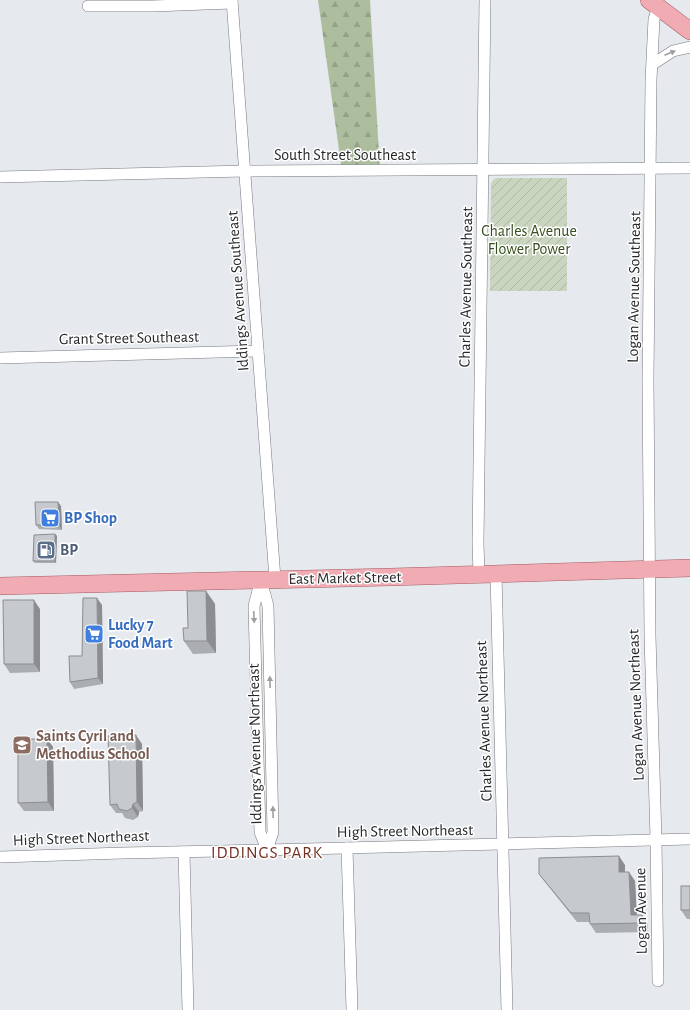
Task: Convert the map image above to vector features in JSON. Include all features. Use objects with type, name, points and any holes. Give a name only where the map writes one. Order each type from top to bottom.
[{"type":"main road","points":[[654,3],[690,31]]},
{"type":"main road","name":"East Market Street","points":[[0,586],[690,568]]},
{"type":"street","name":"Charles Avenue Southeast","points":[[485,0],[478,543],[488,574]]},
{"type":"street","points":[[88,6],[153,6],[232,1]]},
{"type":"street","name":"Iddings Avenue Southeast","points":[[232,1],[258,351],[268,579]]},
{"type":"street","name":"Logan Avenue Southeast","points":[[649,569],[648,380],[654,3]]},
{"type":"street","points":[[653,64],[673,51],[690,47]]},
{"type":"street","name":"South Street Southeast","points":[[0,177],[245,171],[690,168]]},
{"type":"street","name":"Grant Street Southeast","points":[[0,358],[258,351]]},
{"type":"street","name":"Logan Avenue Northeast","points":[[649,569],[656,839]]},
{"type":"street","name":"Charles Avenue Northeast","points":[[488,574],[503,844],[507,1010]]},
{"type":"street","name":"Iddings Avenue Northeast","points":[[267,850],[260,832],[254,606],[268,579]]},
{"type":"street","name":"Logan Avenue","points":[[656,839],[658,982]]},
{"type":"street","name":"High Street Northeast","points":[[0,857],[690,839]]},
{"type":"street","points":[[347,848],[352,1010]]},
{"type":"street","points":[[184,852],[188,1010]]},
{"type":"green space","points":[[318,0],[370,0],[380,171],[342,171]]},
{"type":"green space","name":"Charles Avenue Flower Power","points":[[496,178],[567,178],[567,291],[490,291],[491,184]]},
{"type":"building","name":"BP Shop","points":[[35,502],[58,502],[59,525],[36,525]]},
{"type":"building","name":"BP","points":[[55,534],[55,561],[33,561],[34,535]]},
{"type":"building","points":[[187,591],[206,591],[207,641],[184,641],[183,628],[188,628]]},
{"type":"building","name":"Lucky 7 Food Mart","points":[[83,598],[97,598],[98,678],[70,682],[69,656],[82,656]]},
{"type":"building","points":[[3,600],[34,600],[34,664],[4,664]]},
{"type":"building","points":[[136,735],[137,802],[127,811],[119,809],[117,804],[110,805],[108,736]]},
{"type":"building","points":[[18,739],[47,739],[48,802],[18,803]]},
{"type":"building","points":[[619,856],[619,872],[629,872],[631,915],[642,915],[642,923],[590,924],[589,913],[571,913],[539,874],[539,858]]},
{"type":"building","points":[[681,886],[690,886],[690,910],[681,910]]},
{"type":"place","name":"BP Shop","points":[[50,518]]},
{"type":"place","name":"BP","points":[[46,550]]},
{"type":"place","name":"Lucky 7 Food Mart","points":[[94,634]]},
{"type":"place","name":"Saints Cyril and Methodius School","points":[[22,745]]},
{"type":"district","name":"IDDINGS PARK","points":[[267,852]]}]
